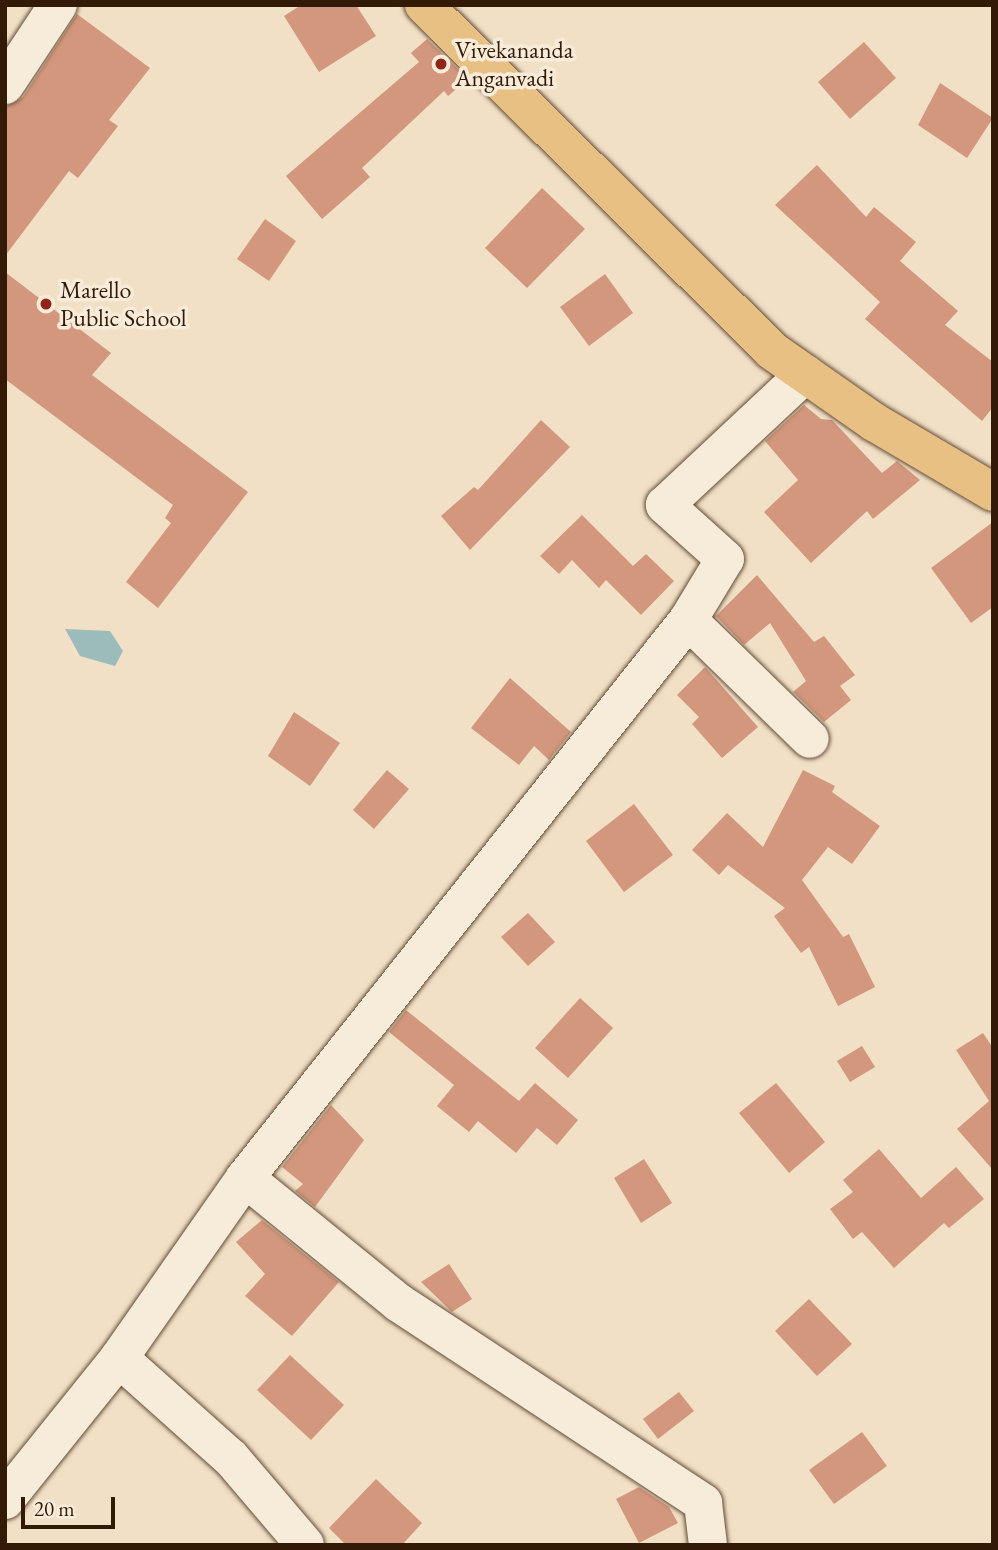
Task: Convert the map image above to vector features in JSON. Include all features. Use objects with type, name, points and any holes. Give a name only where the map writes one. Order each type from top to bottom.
[{"type":"main road","points":[[424,5],[765,345],[805,374],[993,492]]},
{"type":"street","points":[[5,85],[58,5]]},
{"type":"street","points":[[5,1500],[119,1358],[245,1178],[688,620],[725,559],[665,505],[805,374]]},
{"type":"street","points":[[688,620],[810,739]]},
{"type":"street","points":[[245,1178],[399,1303],[703,1503],[708,1545]]},
{"type":"street","points":[[119,1358],[231,1458],[305,1545]]},
{"type":"water","points":[[65,629],[110,631],[123,651],[115,666],[80,656]]},
{"type":"building","points":[[301,5],[356,5],[376,36],[319,72],[284,16]]},
{"type":"building","points":[[77,14],[150,68],[109,120],[118,126],[78,178],[69,171],[5,256],[5,107],[23,97]]},
{"type":"building","points":[[427,39],[468,79],[448,96],[444,91],[362,168],[370,177],[322,219],[286,176],[419,62],[411,53]]},
{"type":"building","points":[[864,42],[896,78],[850,119],[818,82]]},
{"type":"building","points":[[940,83],[993,118],[967,158],[918,125]]},
{"type":"building","points":[[817,165],[866,217],[874,207],[916,242],[900,261],[958,311],[945,325],[993,362],[993,407],[982,421],[865,319],[880,302],[775,205]]},
{"type":"building","points":[[542,188],[585,229],[527,288],[485,248]]},
{"type":"building","points":[[265,219],[296,241],[269,281],[237,259]]},
{"type":"building","name":"Marello Public School","points":[[5,272],[111,353],[92,375],[248,492],[158,608],[126,582],[171,523],[165,518],[173,505],[5,379]]},
{"type":"building","points":[[605,274],[633,313],[589,346],[560,307]]},
{"type":"building","points":[[804,405],[821,419],[832,420],[882,473],[897,461],[920,480],[873,519],[867,511],[811,563],[764,512],[798,480],[765,441]]},
{"type":"building","points":[[541,420],[570,447],[470,550],[441,516],[474,487],[478,490]]},
{"type":"building","points":[[582,515],[633,566],[646,554],[674,581],[641,615],[606,580],[599,588],[572,560],[559,574],[540,556]]},
{"type":"building","points":[[993,522],[993,607],[971,623],[931,568]]},
{"type":"building","points":[[757,575],[814,642],[824,636],[855,675],[840,686],[851,700],[824,722],[793,692],[806,681],[770,623],[744,645],[716,616]]},
{"type":"building","points":[[705,667],[758,727],[722,758],[692,724],[699,717],[677,695]]},
{"type":"building","points":[[510,678],[571,732],[549,760],[534,746],[519,765],[471,728]]},
{"type":"building","points":[[294,712],[340,743],[310,786],[268,756]]},
{"type":"building","points":[[387,770],[409,789],[374,829],[353,810]]},
{"type":"building","points":[[803,770],[835,786],[832,792],[880,826],[852,864],[828,847],[802,880],[843,937],[849,934],[875,987],[838,1006],[809,947],[801,953],[774,916],[785,908],[728,865],[719,875],[692,850],[727,813],[763,847]]},
{"type":"building","points":[[634,804],[673,855],[624,892],[586,841]]},
{"type":"building","points":[[528,913],[555,942],[528,966],[501,937]]},
{"type":"building","points":[[580,998],[613,1028],[568,1078],[535,1048]]},
{"type":"building","points":[[406,1010],[519,1101],[535,1083],[578,1120],[557,1145],[537,1128],[516,1153],[478,1121],[469,1132],[437,1106],[454,1085],[389,1032]]},
{"type":"building","points":[[983,1033],[993,1048],[993,1170],[957,1129],[989,1101],[956,1050]]},
{"type":"building","points":[[862,1046],[875,1067],[850,1082],[837,1061]]},
{"type":"building","points":[[776,1083],[825,1142],[789,1173],[739,1113]]},
{"type":"building","points":[[331,1105],[364,1140],[315,1207],[295,1191],[303,1184],[282,1167]]},
{"type":"building","points":[[879,1149],[921,1198],[956,1167],[984,1199],[949,1228],[944,1223],[894,1268],[862,1232],[853,1239],[830,1209],[853,1192],[843,1180]]},
{"type":"building","points":[[644,1159],[672,1203],[641,1223],[614,1178]]},
{"type":"building","points":[[262,1220],[339,1282],[292,1336],[245,1296],[265,1274],[236,1242]]},
{"type":"building","points":[[449,1264],[472,1299],[452,1312],[421,1282]]},
{"type":"building","points":[[809,1299],[852,1344],[817,1376],[775,1331]]},
{"type":"building","points":[[290,1355],[344,1405],[311,1440],[257,1390]]},
{"type":"building","points":[[679,1392],[694,1411],[658,1439],[643,1419]]},
{"type":"building","points":[[862,1432],[887,1466],[834,1504],[809,1470]]},
{"type":"building","points":[[376,1479],[422,1523],[402,1545],[346,1545],[329,1528]]},
{"type":"building","points":[[639,1487],[669,1507],[678,1523],[639,1543],[616,1499]]},
{"type":"place","name":"Vivekananda Anganvadi","points":[[441,64]]},
{"type":"place","name":"Marello Public School","points":[[46,304]]}]
